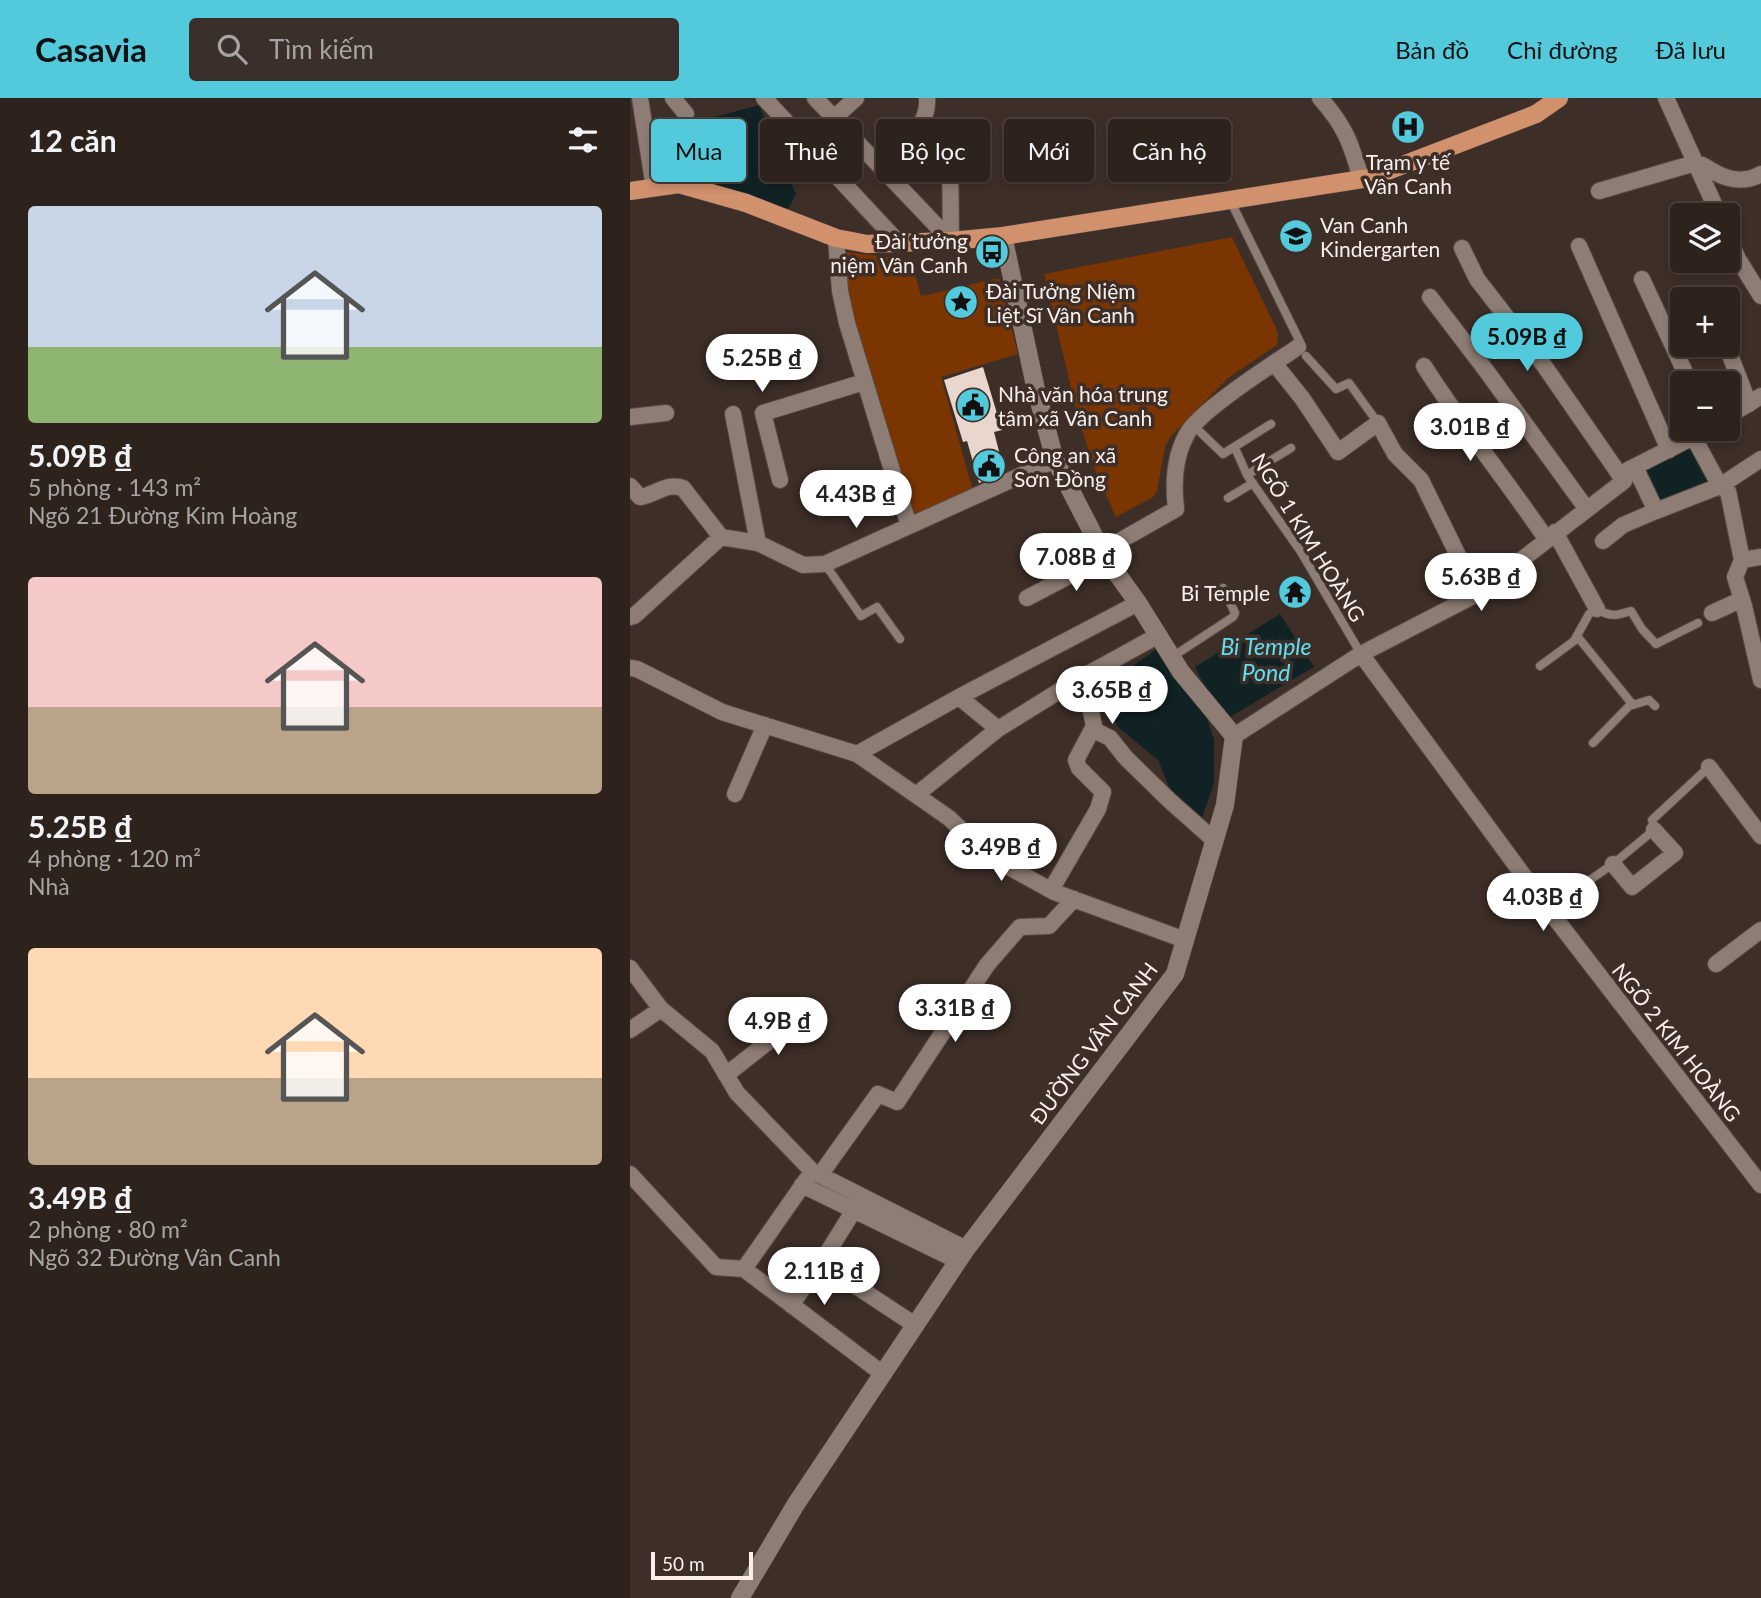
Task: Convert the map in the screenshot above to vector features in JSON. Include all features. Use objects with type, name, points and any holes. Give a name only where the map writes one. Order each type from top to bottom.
[{"type":"main road","points":[[630,191],[679,184],[746,203],[836,238],[867,244],[1003,236],[1362,179],[1536,114],[1559,98]]},
{"type":"street","points":[[640,98],[654,188]]},
{"type":"street","points":[[673,98],[687,114]]},
{"type":"street","points":[[764,98],[900,243]]},
{"type":"street","points":[[815,98],[876,162]]},
{"type":"street","points":[[834,118],[856,98]]},
{"type":"street","points":[[923,119],[928,106],[927,98]]},
{"type":"street","points":[[1320,98],[1341,122],[1362,179]]},
{"type":"street","points":[[1666,98],[1713,203]]},
{"type":"street","points":[[1599,191],[1695,163],[1732,179],[1752,179],[1761,174]]},
{"type":"street","points":[[895,182],[951,241]]},
{"type":"street","points":[[950,182],[951,241]]},
{"type":"street","points":[[1003,236],[1036,390],[1055,460],[1103,554],[1172,658],[1234,736],[1361,654],[1477,594],[1624,481],[1628,470],[1688,441]]},
{"type":"street","points":[[836,238],[840,291],[864,382],[909,526]]},
{"type":"street","points":[[1579,246],[1669,450]]},
{"type":"street","points":[[1462,248],[1477,279],[1543,364],[1624,481]]},
{"type":"street","points":[[1740,262],[1761,296]]},
{"type":"street","points":[[1642,279],[1684,371]]},
{"type":"street","points":[[1430,297],[1586,508]]},
{"type":"street","points":[[1027,598],[1176,509],[1174,480],[1182,444],[1188,431],[1210,411],[1275,363],[1302,352]]},
{"type":"street","points":[[1732,357],[1755,400],[1740,409]]},
{"type":"street","points":[[1275,363],[1303,398],[1338,452],[1378,423],[1395,454],[1421,481],[1477,594]]},
{"type":"street","points":[[1424,366],[1452,410],[1551,536],[1597,609]]},
{"type":"street","points":[[780,480],[763,413],[864,382]]},
{"type":"street","points":[[630,418],[666,413]]},
{"type":"street","points":[[733,414],[758,544]]},
{"type":"street","points":[[1696,441],[1720,486],[1728,491],[1742,560],[1735,577],[1761,680]]},
{"type":"street","points":[[630,486],[640,497],[675,486],[682,488],[721,537],[758,544],[803,565],[825,564],[1055,460]]},
{"type":"street","points":[[1603,541],[1623,525],[1720,486],[1761,460]]},
{"type":"street","points":[[1635,467],[1656,511]]},
{"type":"street","points":[[630,617],[721,537]]},
{"type":"street","points":[[1742,560],[1761,557]]},
{"type":"street","points":[[1705,618],[1736,602],[1744,606]]},
{"type":"street","points":[[857,754],[1138,603]]},
{"type":"street","points":[[916,795],[998,729],[1077,680],[1157,636]]},
{"type":"street","name":"NGÕ 2 KIM HOÀNG","points":[[1361,654],[1548,909],[1761,1185]]},
{"type":"street","points":[[630,668],[637,669],[722,712],[857,754],[948,818],[989,856],[1051,890],[1185,940]]},
{"type":"street","points":[[1051,890],[1102,801],[1103,792],[1087,778],[1076,760],[1094,730],[1089,702],[1077,680]]},
{"type":"street","points":[[960,697],[998,729]]},
{"type":"street","points":[[735,794],[765,726]]},
{"type":"street","points":[[1094,730],[1111,738],[1126,758],[1170,802],[1214,840]]},
{"type":"street","name":"ĐƯỜNG VÂN CANH","points":[[740,1598],[796,1504],[962,1255],[1175,974],[1225,805],[1234,736]]},
{"type":"street","points":[[1709,767],[1761,836]]},
{"type":"street","points":[[1613,864],[1632,887],[1675,853],[1654,830]]},
{"type":"street","points":[[744,1269],[803,1185],[816,1173],[878,1094],[898,1102],[986,965],[1020,927],[1049,926],[1074,899]]},
{"type":"street","points":[[1716,964],[1761,930]]},
{"type":"street","points":[[630,968],[661,1009],[712,1051],[737,1093],[816,1173],[962,1255]]},
{"type":"street","points":[[630,1030],[661,1009]]},
{"type":"street","points":[[726,1075],[807,1011]]},
{"type":"street","points":[[630,1174],[716,1267],[744,1269],[883,1374]]},
{"type":"street","points":[[803,1185],[854,1210],[962,1255]]},
{"type":"street","points":[[791,1305],[854,1210]]},
{"type":"street","points":[[821,1263],[915,1325]]},
{"type":"lane","points":[[1230,200],[1300,342],[1302,352],[1336,389],[1349,383],[1378,423]]},
{"type":"lane","points":[[1235,448],[1271,424]]},
{"type":"lane","name":"NGÕ 1 KIM HOÀNG","points":[[1194,426],[1223,454],[1235,448],[1247,475],[1301,552],[1361,654]]},
{"type":"lane","points":[[1247,475],[1291,448]]},
{"type":"lane","points":[[1228,498],[1253,483]]},
{"type":"lane","points":[[825,564],[860,616],[877,607],[900,639]]},
{"type":"lane","points":[[1172,658],[1233,617],[1233,606],[1223,588]]},
{"type":"lane","points":[[1540,666],[1574,641],[1589,614],[1597,609],[1614,617],[1632,611],[1642,629],[1656,644],[1705,618]]},
{"type":"lane","points":[[1577,636],[1635,706],[1649,700],[1655,706]]},
{"type":"lane","points":[[1593,743],[1632,703]]},
{"type":"lane","points":[[1548,909],[1613,864],[1654,830],[1652,820],[1709,767]]},
{"type":"shaded area","points":[[1232,237],[1276,328],[1277,345],[1228,378],[1171,436],[1165,447],[1157,491],[1153,497],[1116,517],[1096,473],[1078,417],[1044,274]]},
{"type":"shaded area","points":[[847,252],[911,260],[921,296],[999,278],[1018,354],[941,377],[974,494],[912,519],[844,291]]},
{"type":"water","points":[[759,105],[765,119],[760,119],[760,182],[791,182],[796,194],[788,209],[703,182],[746,182],[746,119],[707,119]]},
{"type":"water","points":[[1691,445],[1711,486],[1660,508],[1644,468]]},
{"type":"water","name":"Bi Temple Pond","points":[[1280,614],[1314,667],[1223,721],[1195,667]]},
{"type":"water","points":[[1158,648],[1207,718],[1214,740],[1214,783],[1201,821],[1172,794],[1158,760],[1118,727],[1100,690]]},
{"type":"building","name":"Nhà văn hóa trung tâm xã Vân Canh","points":[[983,367],[1002,430],[994,432],[1004,471],[979,483],[967,441],[963,442],[944,380]]},
{"type":"place","name":"Trạm y tế Vân Canh","points":[[1408,127]]},
{"type":"place","name":"Van Canh Kindergarten","points":[[1296,236]]},
{"type":"place","name":"Đài tưởng niệm Vân Canh","points":[[992,252]]},
{"type":"place","name":"Đài Tưởng Niệm Liệt Sĩ Vân Canh","points":[[961,302]]},
{"type":"place","name":"Nhà văn hóa trung tâm xã Vân Canh","points":[[973,405]]},
{"type":"place","name":"Công an xã Sơn Đồng","points":[[989,466]]},
{"type":"place","name":"Bi Temple","points":[[1295,592]]}]
